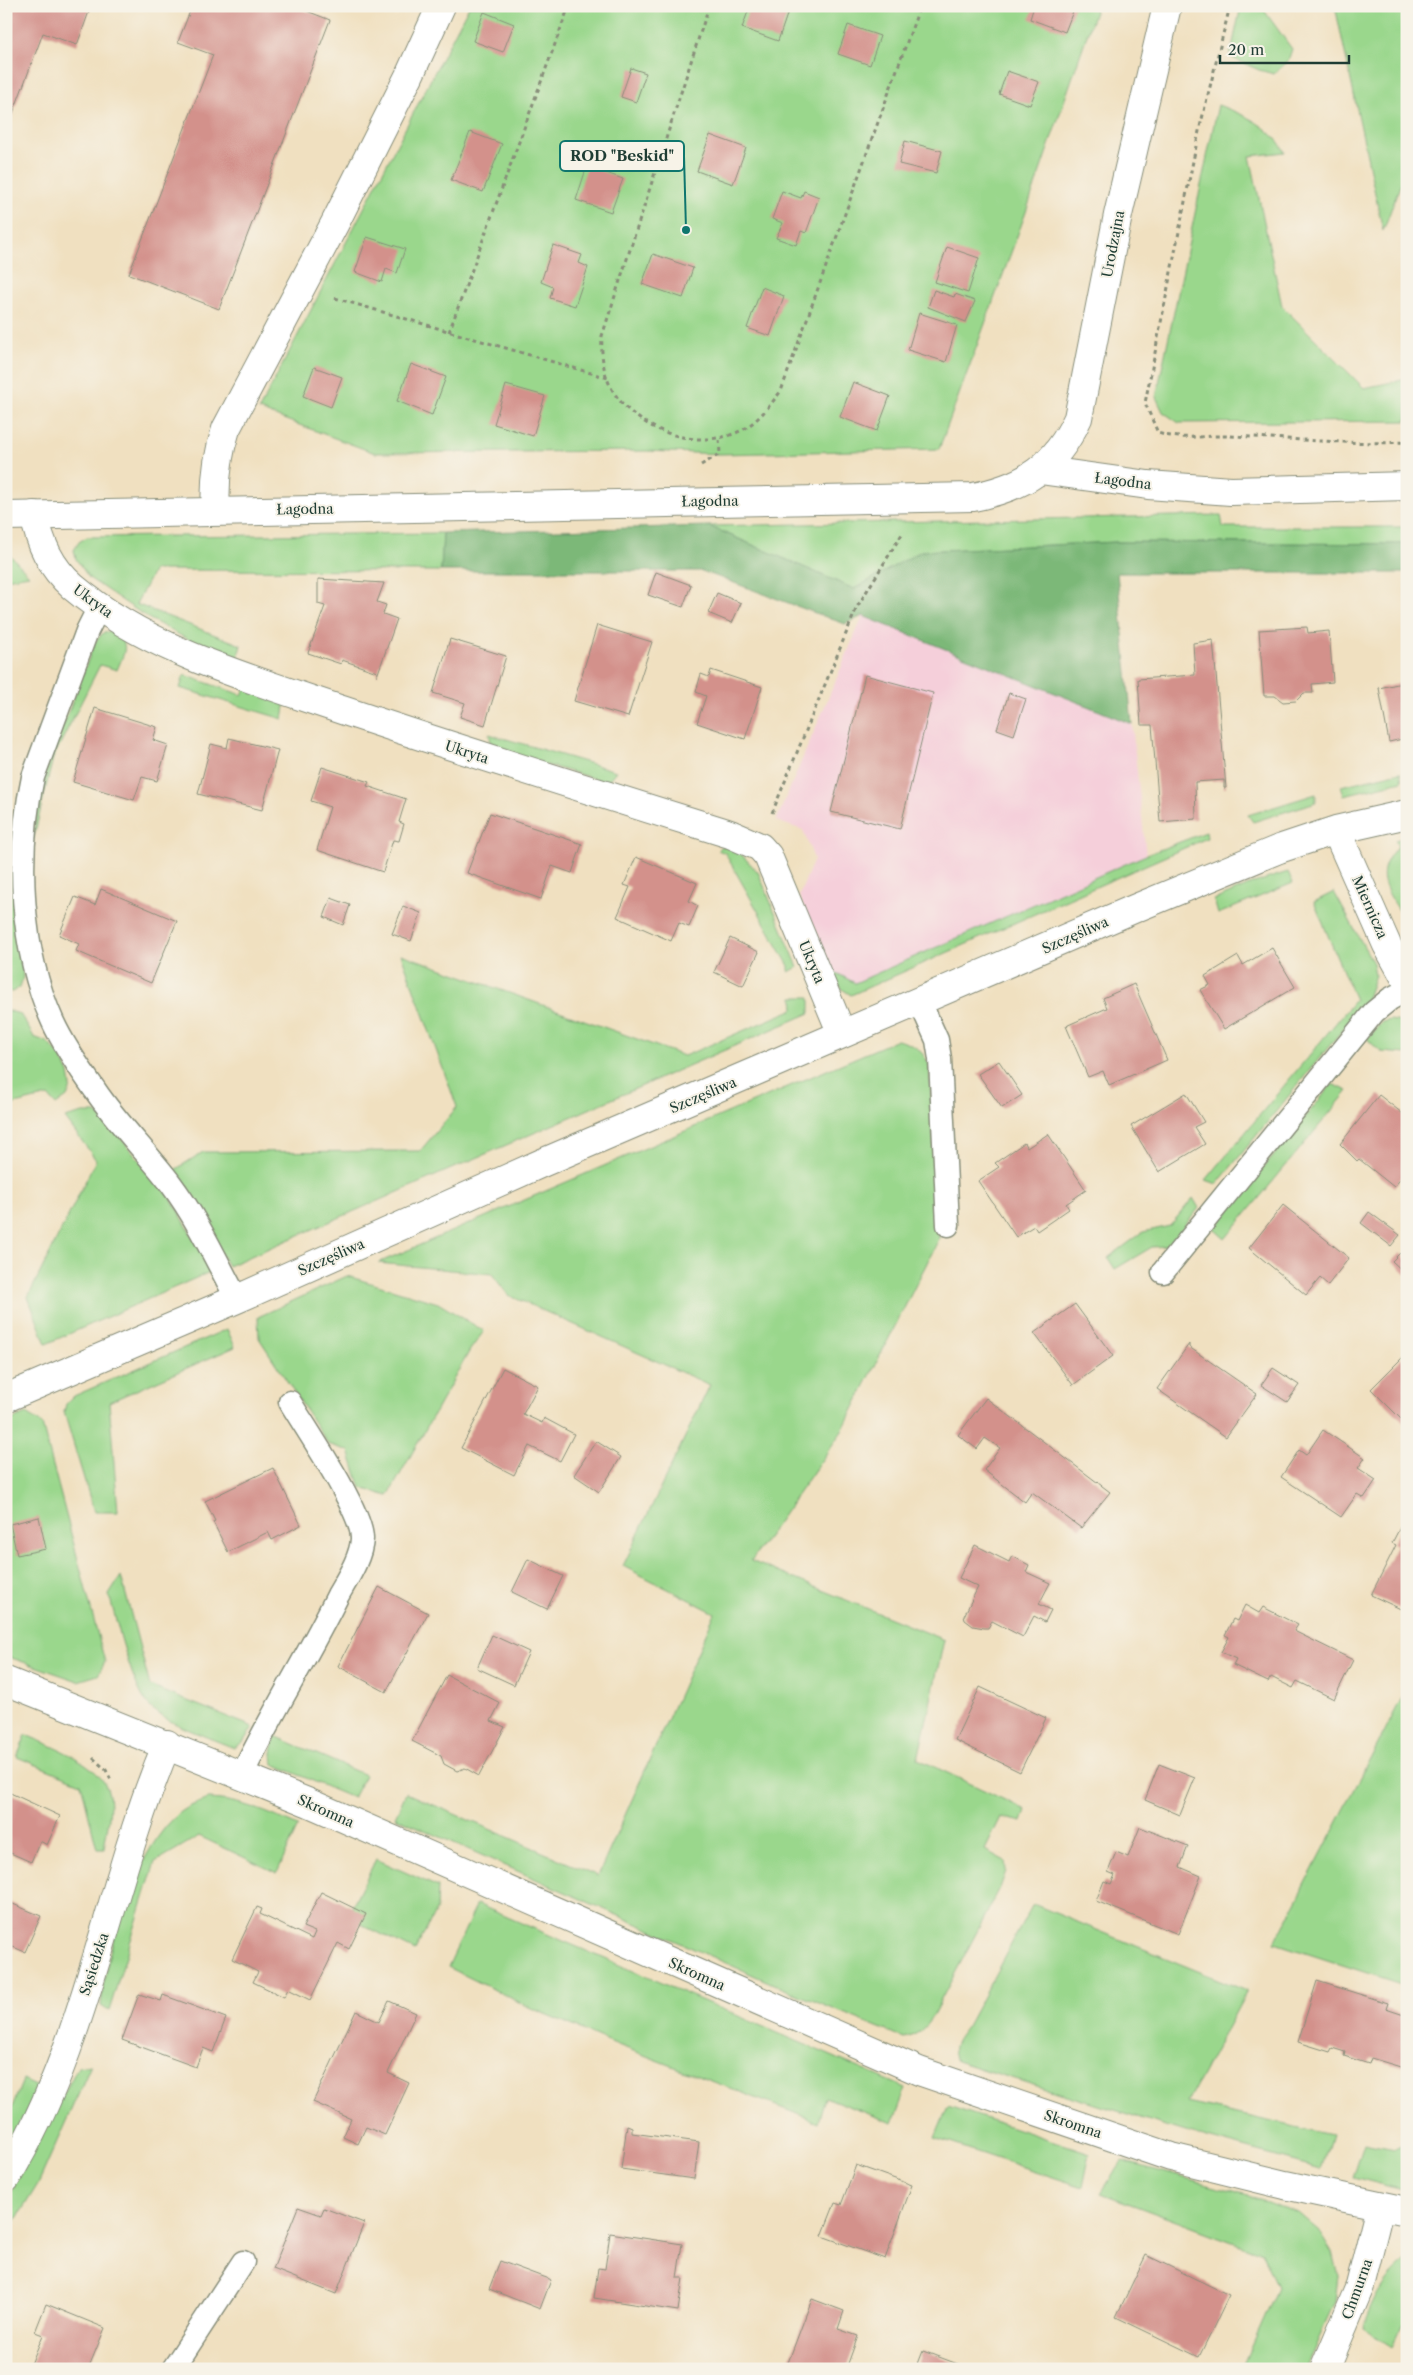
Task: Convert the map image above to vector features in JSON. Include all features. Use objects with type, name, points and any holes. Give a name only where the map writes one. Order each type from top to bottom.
[{"type":"street","points":[[216,511],[214,491],[218,455],[226,430],[335,223],[409,76],[441,6]]},
{"type":"street","name":"Urodzajna","points":[[1040,470],[1060,451],[1078,418],[1118,215],[1167,6]]},
{"type":"street","name":"Łagodna","points":[[6,516],[973,497],[996,492],[1023,481],[1040,470],[1148,485],[1231,491],[1407,486]]},
{"type":"street","name":"Ukryta","points":[[34,515],[40,541],[52,564],[71,585],[99,607],[165,644],[202,660],[480,756],[730,834],[760,847],[768,856],[842,1034]]},
{"type":"street","name":"Szczęśliwa","points":[[6,1398],[237,1299],[533,1167],[919,1000],[1279,849],[1336,830],[1407,814]]},
{"type":"street","name":"Miernicza","points":[[1336,830],[1387,945],[1407,982]]},
{"type":"street","name":"Skromna","points":[[6,1680],[242,1775],[919,2071],[1171,2157],[1407,2211]]},
{"type":"street","name":"Sąsiedzka","points":[[6,2178],[19,2158],[45,2106],[62,2064],[141,1810],[167,1744]]},
{"type":"street","name":"Chmurna","points":[[1325,2369],[1360,2286],[1380,2206]]},
{"type":"lane","points":[[99,607],[77,655],[33,777],[29,794],[23,855],[25,905],[32,952],[53,1022],[74,1059],[96,1092],[176,1192],[197,1222],[237,1299]]},
{"type":"lane","points":[[1163,1272],[1374,1012],[1390,998],[1407,990]]},
{"type":"lane","points":[[919,1000],[937,1040],[940,1059],[948,1225]]},
{"type":"lane","points":[[242,1775],[263,1732],[319,1633],[356,1560],[362,1540],[359,1522],[325,1458],[290,1402]]},
{"type":"lane","points":[[173,2369],[243,2262]]},
{"type":"path","points":[[449,332],[569,6]]},
{"type":"path","points":[[709,6],[602,336],[602,355],[608,378],[613,390],[624,405],[638,418],[654,428],[692,439],[719,438],[743,429],[765,413],[781,391],[920,6]]},
{"type":"path","points":[[1230,6],[1199,131],[1145,403],[1158,433],[1173,438],[1228,436],[1360,444],[1407,442]]},
{"type":"path","points":[[329,296],[608,378]]},
{"type":"path","points":[[694,469],[720,454],[719,438]]},
{"type":"path","points":[[760,847],[857,607],[906,527],[911,498]]},
{"type":"path","points":[[91,1755],[106,1770],[114,1788]]},
{"type":"shaded area","points":[[863,616],[1132,724],[1146,855],[855,983],[829,969],[799,896],[814,859],[803,830],[776,821]]},
{"type":"green space","points":[[469,6],[1097,6],[1026,212],[939,449],[720,454],[646,451],[375,453],[259,410]]},
{"type":"green space","points":[[1241,6],[1261,6],[1292,49],[1288,61],[1274,74],[1259,70],[1230,57]]},
{"type":"green space","points":[[1335,6],[1407,6],[1407,167],[1383,231]]},
{"type":"green space","points":[[1218,105],[1247,117],[1265,128],[1285,152],[1250,156],[1282,306],[1364,388],[1407,379],[1407,421],[1179,423],[1163,412],[1156,397]]},
{"type":"green space","points":[[1221,515],[1223,527],[1407,527],[1407,544],[1117,542],[921,551],[854,589],[709,526]]},
{"type":"green space","points":[[709,526],[854,589],[921,551],[1117,542],[1407,544],[1407,573],[1117,573],[1132,724],[863,616],[845,624],[702,571],[441,571],[443,533]]},
{"type":"green space","points":[[443,533],[441,571],[154,570],[136,604],[241,645],[237,660],[187,639],[148,618],[89,578],[76,559],[74,550],[79,542],[87,537]]},
{"type":"green space","points":[[6,553],[13,558],[29,575],[6,579]]},
{"type":"green space","points":[[111,631],[122,639],[125,648],[122,658],[117,670],[100,665],[53,758],[32,845],[39,789],[95,642],[103,633]]},
{"type":"green space","points":[[184,675],[242,695],[246,686],[286,700],[283,719],[180,688]]},
{"type":"green space","points":[[489,734],[616,771],[607,782],[493,750]]},
{"type":"green space","points":[[1400,772],[1402,781],[1344,795],[1341,786]]},
{"type":"green space","points":[[1316,794],[1316,802],[1253,822],[1248,815]]},
{"type":"green space","points":[[1206,832],[1207,838],[851,995],[842,989],[829,969],[855,983],[1146,855]]},
{"type":"green space","points":[[1407,837],[1407,923],[1389,893],[1383,876],[1389,857],[1398,846],[1395,840]]},
{"type":"green space","points":[[729,846],[737,850],[758,872],[798,967],[789,972],[789,966],[725,853],[718,850],[721,847]]},
{"type":"green space","points":[[7,864],[14,868],[23,977],[20,987],[12,992],[6,991]]},
{"type":"green space","points":[[1288,872],[1293,883],[1218,914],[1214,900],[1254,883]]},
{"type":"green space","points":[[1334,892],[1373,963],[1375,975],[1366,1001],[1217,1184],[1206,1180],[1355,1000],[1314,902]]},
{"type":"green space","points":[[401,954],[684,1056],[794,1009],[793,997],[810,997],[810,1013],[228,1266],[173,1171],[203,1152],[420,1151],[457,1107]]},
{"type":"green space","points":[[6,1010],[20,1014],[34,1037],[47,1042],[60,1055],[69,1073],[71,1087],[67,1097],[56,1105],[48,1096],[6,1106]]},
{"type":"green space","points":[[1390,1020],[1407,1023],[1407,1054],[1381,1052],[1367,1039],[1382,1022]]},
{"type":"green space","points":[[897,1040],[908,1043],[916,1048],[923,1054],[929,1064],[939,1239],[842,1431],[751,1561],[944,1640],[918,1759],[1026,1810],[1022,1822],[1001,1817],[985,1850],[1005,1861],[1006,1871],[1000,1888],[932,2017],[920,2031],[904,2038],[787,1990],[395,1817],[406,1793],[598,1876],[715,1613],[623,1566],[710,1385],[508,1295],[492,1274],[378,1263]]},
{"type":"green space","points":[[1332,1084],[1348,1091],[1225,1239],[1214,1229]]},
{"type":"green space","points":[[83,1113],[96,1113],[107,1121],[171,1198],[212,1271],[46,1344],[28,1297],[96,1160],[65,1118]]},
{"type":"green space","points":[[1193,1198],[1199,1208],[1169,1246],[1152,1247],[1115,1269],[1108,1258],[1143,1232],[1170,1226]]},
{"type":"green space","points":[[347,1276],[438,1303],[484,1331],[470,1350],[388,1496],[361,1488],[349,1451],[328,1444],[259,1338],[258,1317]]},
{"type":"green space","points":[[227,1329],[235,1347],[109,1402],[118,1512],[94,1512],[64,1412],[66,1404],[74,1396]]},
{"type":"green space","points":[[26,1414],[42,1424],[105,1662],[98,1675],[78,1681],[6,1656],[6,1422]]},
{"type":"green space","points":[[121,1576],[150,1686],[253,1727],[243,1742],[234,1748],[176,1724],[149,1706],[131,1670],[109,1595]]},
{"type":"green space","points":[[1407,1688],[1407,1986],[1275,1943]]},
{"type":"green space","points":[[26,1735],[62,1751],[87,1765],[105,1784],[109,1795],[110,1808],[104,1849],[97,1849],[81,1783],[17,1757]]},
{"type":"green space","points":[[275,1736],[365,1775],[353,1798],[273,1764],[272,1753]]},
{"type":"green space","points":[[208,1799],[243,1805],[298,1826],[277,1873],[199,1836],[155,1862],[109,2011],[101,2006],[108,1960],[123,1908],[133,1882],[158,1837],[172,1820],[188,1807]]},
{"type":"green space","points":[[376,1859],[438,1887],[437,1908],[415,1951],[361,1924],[352,1907]]},
{"type":"green space","points":[[477,1904],[906,2088],[893,2123],[825,2097],[818,2122],[618,2045],[531,2008],[448,1967]]},
{"type":"green space","points":[[1033,1904],[1247,1991],[1187,2103],[1331,2135],[1321,2169],[1189,2133],[956,2061],[954,2046],[967,2026]]},
{"type":"green space","points":[[91,2065],[38,2184],[6,2236],[6,2201],[78,2067]]},
{"type":"green space","points":[[23,2080],[38,2087],[6,2158],[6,2122]]},
{"type":"green space","points":[[948,2106],[1090,2153],[1083,2187],[935,2138]]},
{"type":"green space","points":[[1364,2143],[1395,2149],[1407,2143],[1407,2191],[1353,2177]]},
{"type":"green space","points":[[1122,2161],[1263,2199],[1298,2213],[1319,2231],[1332,2252],[1338,2277],[1335,2301],[1305,2369],[1242,2369],[1278,2288],[1262,2253],[1101,2193]]},
{"type":"green space","points":[[1407,2261],[1407,2318],[1393,2347],[1363,2327],[1385,2282]]},
{"type":"building","points":[[6,6],[91,6],[77,45],[43,33],[6,132]]},
{"type":"building","points":[[192,6],[294,6],[330,20],[219,309],[129,274],[213,55],[178,42]]},
{"type":"building","points":[[750,6],[790,6],[778,41],[742,28]]},
{"type":"building","points":[[1034,6],[1075,6],[1065,32],[1030,19]]},
{"type":"building","points":[[484,12],[514,24],[503,52],[473,41]]},
{"type":"building","points":[[848,25],[880,36],[870,65],[838,54]]},
{"type":"building","points":[[631,68],[646,73],[636,102],[621,97]]},
{"type":"building","points":[[1007,71],[1039,82],[1030,105],[999,94]]},
{"type":"building","points":[[470,132],[502,144],[483,192],[451,180]]},
{"type":"building","points":[[710,135],[746,148],[733,184],[697,171]]},
{"type":"building","points":[[905,141],[942,151],[936,173],[899,164]]},
{"type":"building","points":[[587,166],[623,179],[611,212],[576,200]]},
{"type":"building","points":[[782,191],[801,198],[804,191],[819,197],[806,233],[801,231],[796,245],[776,238],[783,223],[772,219]]},
{"type":"building","points":[[367,237],[405,249],[397,273],[386,269],[382,282],[355,272]]},
{"type":"building","points":[[553,245],[582,255],[579,263],[588,267],[575,306],[550,298],[553,287],[541,282]]},
{"type":"building","points":[[947,247],[979,258],[968,293],[935,282]]},
{"type":"building","points":[[653,254],[693,268],[683,298],[642,284]]},
{"type":"building","points":[[762,287],[784,296],[770,336],[747,328]]},
{"type":"building","points":[[934,290],[954,297],[955,294],[975,301],[966,322],[928,307]]},
{"type":"building","points":[[919,313],[957,325],[946,362],[908,350]]},
{"type":"building","points":[[411,364],[446,377],[432,415],[397,401]]},
{"type":"building","points":[[314,367],[342,377],[331,407],[303,396]]},
{"type":"building","points":[[853,382],[890,396],[877,431],[840,417]]},
{"type":"building","points":[[506,385],[545,396],[533,436],[494,424]]},
{"type":"building","points":[[656,572],[691,585],[683,607],[648,595]]},
{"type":"building","points":[[318,579],[384,583],[377,602],[386,605],[383,614],[397,619],[377,676],[377,672],[342,660],[341,664],[308,653],[325,606],[318,604]]},
{"type":"building","points":[[717,593],[741,603],[732,623],[708,613]]},
{"type":"building","points":[[597,625],[652,642],[628,717],[574,701]]},
{"type":"building","points":[[1307,627],[1308,633],[1329,631],[1333,682],[1312,684],[1313,693],[1304,693],[1296,701],[1283,702],[1275,696],[1264,696],[1259,630]]},
{"type":"building","points":[[450,639],[506,656],[485,725],[460,717],[465,703],[433,693]]},
{"type":"building","points":[[1213,640],[1226,788],[1224,788],[1224,780],[1195,782],[1196,819],[1160,822],[1152,725],[1141,725],[1138,679],[1195,675],[1193,643]]},
{"type":"building","points":[[711,670],[762,687],[745,739],[697,723],[706,696],[696,692],[701,674],[709,677]]},
{"type":"building","points":[[865,675],[933,693],[900,829],[831,812]]},
{"type":"building","points":[[1407,682],[1407,738],[1389,742],[1379,688]]},
{"type":"building","points":[[1009,693],[1026,699],[1014,735],[997,729]]},
{"type":"building","points":[[95,708],[157,727],[153,740],[168,745],[157,781],[142,777],[134,800],[73,782]]},
{"type":"building","points":[[229,738],[278,750],[262,810],[198,794],[211,744],[227,748]]},
{"type":"building","points":[[322,767],[369,782],[367,786],[406,799],[399,822],[404,824],[399,841],[393,840],[383,872],[317,850],[330,807],[311,801]]},
{"type":"building","points":[[490,813],[582,844],[572,873],[552,866],[541,899],[467,873]]},
{"type":"building","points":[[636,857],[697,883],[689,901],[698,906],[689,927],[679,923],[671,941],[617,917],[630,887],[624,885]]},
{"type":"building","points":[[101,889],[177,921],[151,983],[76,951],[79,944],[59,935],[75,897],[95,905]]},
{"type":"building","points":[[331,898],[350,905],[343,925],[324,917]]},
{"type":"building","points":[[403,906],[421,913],[411,941],[392,934]]},
{"type":"building","points":[[730,938],[759,952],[743,986],[714,972]]},
{"type":"building","points":[[1272,948],[1295,987],[1224,1029],[1200,990],[1210,985],[1205,976],[1238,956],[1243,965]]},
{"type":"building","points":[[1134,984],[1167,1060],[1109,1085],[1103,1071],[1088,1077],[1066,1026],[1107,1008],[1103,998]]},
{"type":"building","points":[[999,1061],[1022,1095],[1002,1108],[978,1074]]},
{"type":"building","points":[[1186,1093],[1204,1122],[1194,1127],[1205,1144],[1159,1172],[1131,1126]]},
{"type":"building","points":[[1379,1095],[1407,1117],[1407,1171],[1394,1187],[1359,1159],[1357,1161],[1340,1144]]},
{"type":"building","points":[[1048,1134],[1086,1190],[1066,1204],[1069,1209],[1037,1231],[1034,1226],[1016,1237],[978,1181],[999,1167],[995,1163],[1024,1143],[1027,1148]]},
{"type":"building","points":[[1283,1205],[1349,1258],[1328,1285],[1320,1278],[1306,1295],[1249,1248]]},
{"type":"building","points":[[1369,1212],[1400,1235],[1391,1246],[1361,1223]]},
{"type":"building","points":[[1400,1253],[1407,1260],[1407,1275],[1392,1261]]},
{"type":"building","points":[[1075,1304],[1113,1356],[1073,1385],[1034,1333]]},
{"type":"building","points":[[1189,1344],[1189,1347],[1257,1394],[1226,1437],[1157,1389]]},
{"type":"building","points":[[1407,1353],[1407,1425],[1371,1389]]},
{"type":"building","points":[[503,1368],[538,1386],[523,1414],[542,1423],[544,1418],[574,1434],[560,1461],[529,1446],[514,1475],[461,1448]]},
{"type":"building","points":[[1273,1368],[1299,1385],[1287,1402],[1261,1385]]},
{"type":"building","points":[[986,1398],[1110,1492],[1081,1528],[1032,1492],[1025,1502],[984,1470],[1000,1448],[985,1438],[977,1449],[958,1435]]},
{"type":"building","points":[[1323,1430],[1365,1458],[1358,1468],[1376,1480],[1364,1498],[1357,1494],[1341,1517],[1281,1477],[1299,1450],[1306,1455]]},
{"type":"building","points":[[596,1441],[621,1457],[599,1492],[574,1475]]},
{"type":"building","points":[[273,1468],[301,1525],[272,1540],[268,1532],[228,1552],[205,1501]]},
{"type":"building","points":[[1407,1514],[1407,1612],[1371,1595],[1396,1545],[1392,1543]]},
{"type":"building","points":[[39,1517],[46,1549],[17,1555],[10,1524]]},
{"type":"building","points":[[975,1545],[1009,1562],[1012,1556],[1029,1565],[1026,1572],[1050,1583],[1039,1604],[1051,1610],[1045,1622],[1034,1616],[1023,1637],[992,1621],[988,1628],[984,1628],[973,1626],[965,1620],[964,1616],[978,1587],[959,1578]]},
{"type":"building","points":[[528,1559],[563,1576],[547,1609],[512,1592]]},
{"type":"building","points":[[379,1587],[428,1613],[386,1692],[338,1666]]},
{"type":"building","points":[[1245,1605],[1259,1613],[1263,1607],[1298,1625],[1294,1631],[1353,1660],[1334,1699],[1297,1681],[1293,1688],[1271,1677],[1268,1682],[1233,1665],[1236,1659],[1221,1652],[1229,1637],[1225,1635],[1233,1619],[1237,1621]]},
{"type":"building","points":[[492,1635],[529,1652],[514,1685],[477,1668]]},
{"type":"building","points":[[447,1675],[500,1703],[491,1721],[505,1727],[479,1776],[465,1768],[457,1771],[444,1764],[441,1756],[412,1741]]},
{"type":"building","points":[[980,1687],[1046,1718],[1020,1772],[955,1740]]},
{"type":"building","points":[[1159,1764],[1195,1778],[1180,1815],[1145,1800]]},
{"type":"building","points":[[6,1791],[60,1816],[47,1845],[40,1841],[31,1862],[6,1851]]},
{"type":"building","points":[[1140,1827],[1188,1846],[1180,1867],[1201,1876],[1178,1934],[1096,1901],[1104,1881],[1111,1884],[1115,1875],[1108,1872],[1116,1852],[1128,1857]]},
{"type":"building","points":[[321,1892],[366,1914],[349,1949],[338,1943],[310,2000],[288,1989],[284,1997],[253,1982],[258,1972],[232,1959],[257,1907],[262,1909],[260,1914],[312,1939],[315,1932],[303,1927]]},
{"type":"building","points":[[6,1901],[41,1916],[25,1952],[6,1944]]},
{"type":"building","points":[[1317,1981],[1388,2003],[1386,2009],[1407,2016],[1407,2069],[1371,2058],[1369,2064],[1344,2056],[1345,2052],[1332,2048],[1330,2052],[1298,2042]]},
{"type":"building","points":[[139,1994],[161,2001],[163,1995],[226,2018],[213,2052],[203,2048],[196,2067],[122,2040]]},
{"type":"building","points":[[389,2001],[416,2013],[388,2073],[409,2083],[385,2135],[366,2127],[358,2144],[343,2137],[351,2119],[313,2102],[356,2011],[379,2022]]},
{"type":"building","points":[[627,2125],[632,2127],[632,2133],[699,2142],[694,2179],[621,2169]]},
{"type":"building","points":[[856,2165],[912,2185],[885,2259],[822,2236],[835,2203],[841,2205]]},
{"type":"building","points":[[298,2207],[321,2215],[324,2208],[364,2223],[336,2294],[273,2269]]},
{"type":"building","points":[[610,2233],[682,2244],[677,2278],[683,2278],[678,2311],[594,2298],[598,2268],[605,2269]]},
{"type":"building","points":[[1146,2255],[1229,2295],[1199,2357],[1116,2317]]},
{"type":"building","points":[[500,2261],[551,2280],[540,2309],[489,2289]]},
{"type":"building","points":[[812,2299],[844,2311],[838,2329],[858,2336],[846,2369],[786,2368]]},
{"type":"building","points":[[46,2304],[105,2328],[88,2369],[29,2369],[43,2335],[35,2332]]},
{"type":"building","points":[[923,2351],[971,2369],[916,2369]]},
{"type":"place","name":"ROD \"Beskid\"","points":[[686,230]]}]
